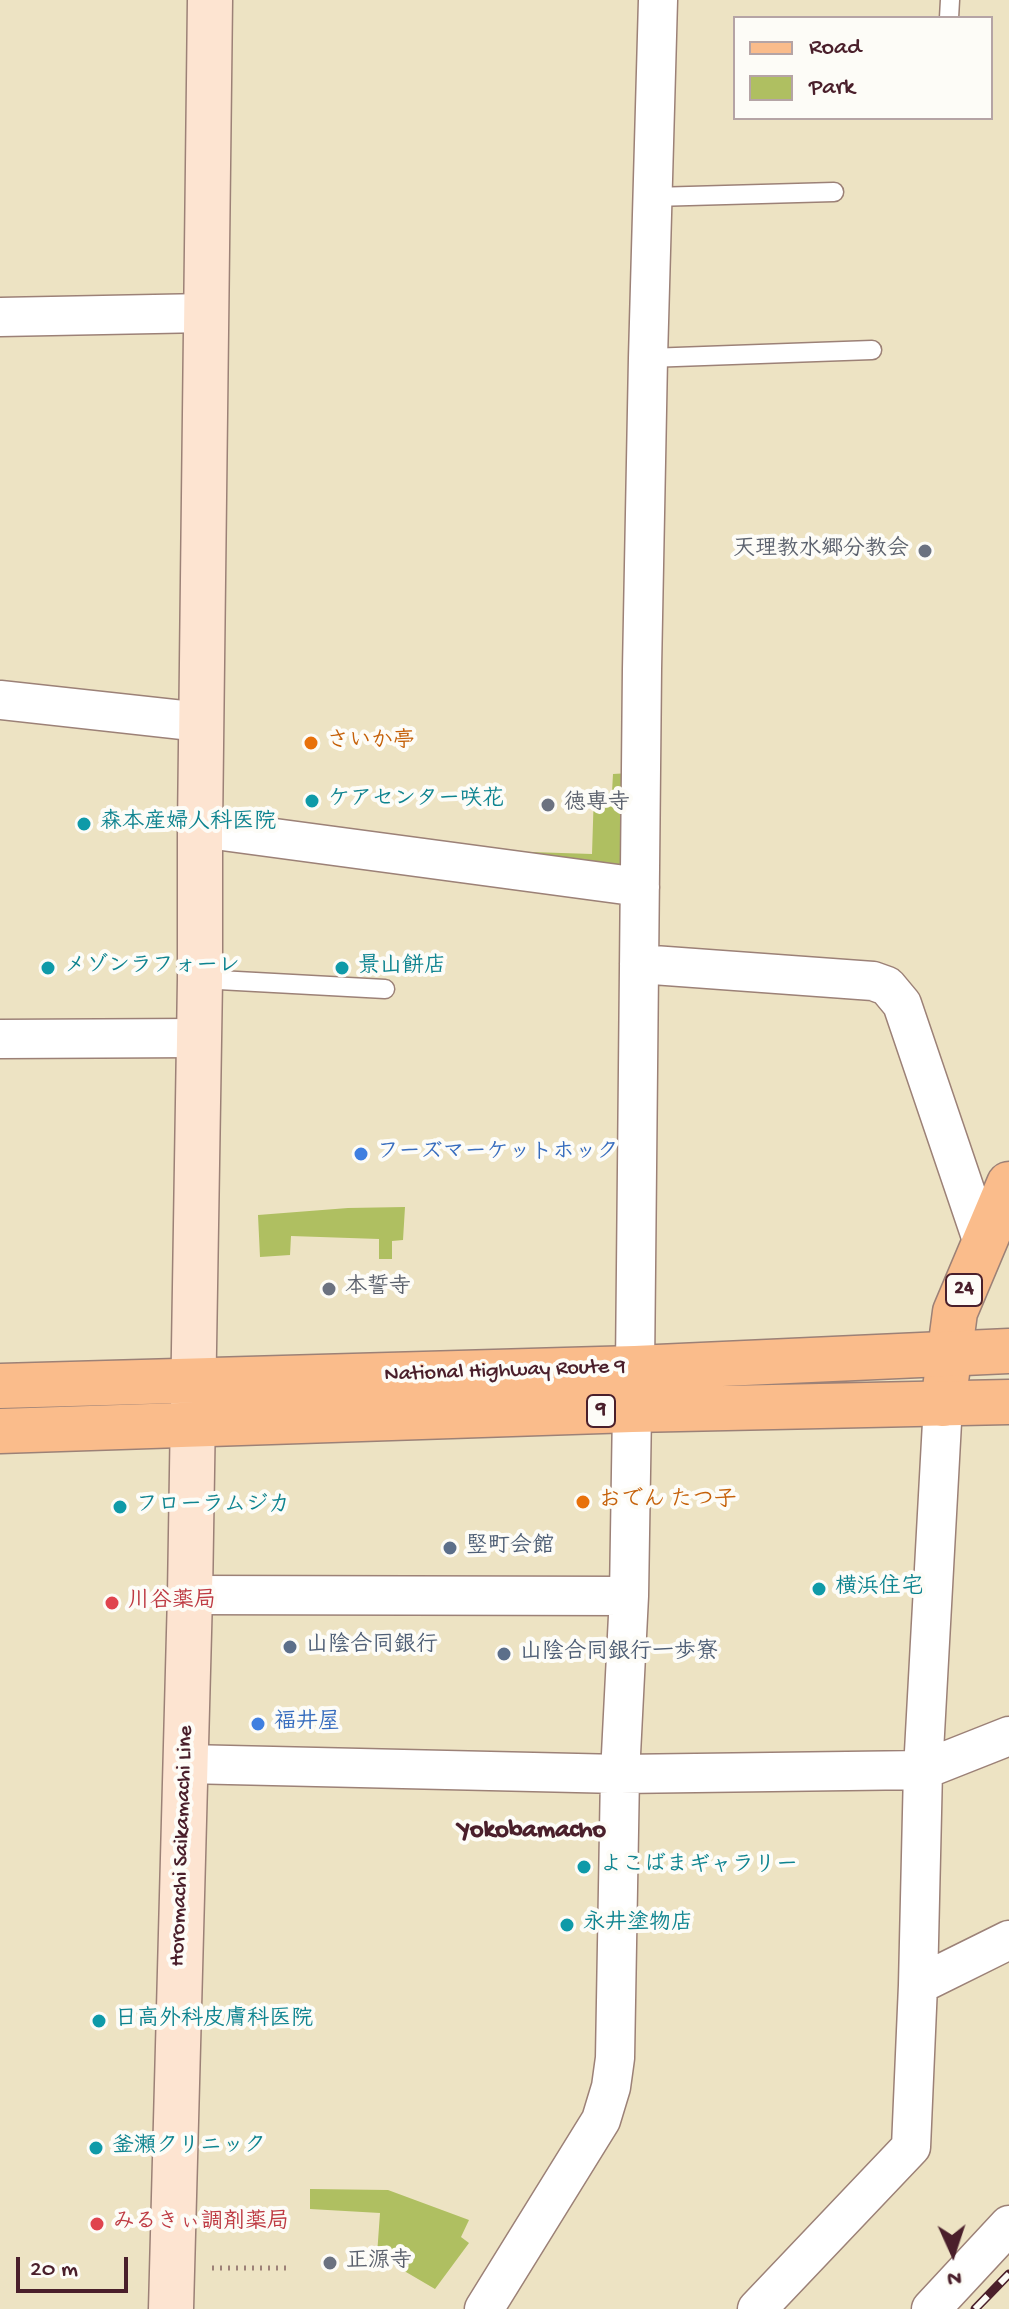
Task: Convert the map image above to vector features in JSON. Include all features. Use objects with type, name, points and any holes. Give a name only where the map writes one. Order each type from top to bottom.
[{"type":"main road","name":"24","points":[[943,1404],[955,1312],[1009,1184]]},
{"type":"main road","name":"National Highway Route 9","points":[[0,1431],[193,1403],[635,1368],[1009,1351]]},
{"type":"main road","name":"National Highway Route 9","points":[[0,1386],[193,1403],[632,1410],[1009,1402]]},
{"type":"street","name":"Horomachi Saikamachi Line","points":[[171,2288],[190,1595],[210,0]]},
{"type":"street","points":[[635,1368],[648,358],[658,0]]},
{"type":"street","points":[[0,317],[206,313]]},
{"type":"street","points":[[0,700],[201,722]]},
{"type":"street","points":[[200,828],[640,887]]},
{"type":"street","points":[[639,964],[873,981],[887,986],[902,1004],[983,1243]]},
{"type":"street","points":[[0,1039],[199,1038]]},
{"type":"street","points":[[757,2309],[911,2147],[923,1770],[943,1404]]},
{"type":"street","points":[[484,2309],[601,2120],[611,2087],[615,2058],[620,1774],[629,1596],[632,1410]]},
{"type":"street","points":[[190,1595],[629,1596]]},
{"type":"street","points":[[186,1764],[620,1774],[923,1770],[1009,1736]]},
{"type":"street","points":[[918,1985],[1009,1940]]},
{"type":"street","points":[[931,2309],[1009,2225]]},
{"type":"lane","points":[[653,197],[834,192]]},
{"type":"lane","points":[[648,358],[872,350]]},
{"type":"lane","points":[[200,979],[385,989]]},
{"type":"path","points":[[171,2288],[287,2268]]},
{"type":"green space","points":[[630,773],[630,880],[500,851],[592,854],[594,791],[612,792],[613,774]]},
{"type":"green space","points":[[405,1207],[403,1240],[392,1241],[392,1259],[379,1259],[379,1239],[291,1236],[290,1255],[260,1257],[258,1215]]},
{"type":"green space","points":[[310,2189],[388,2190],[469,2220],[461,2237],[469,2243],[435,2289],[377,2255],[380,2213],[310,2209]]},
{"type":"railway","points":[[975,2309],[1009,2274]]},
{"type":"place","name":"天理教水郷分教会","points":[[925,551]]},
{"type":"place","name":"さいか亭","points":[[311,743]]},
{"type":"place","name":"ケアセンター咲花","points":[[312,801]]},
{"type":"place","name":"徳専寺","points":[[548,805]]},
{"type":"place","name":"森本産婦人科医院","points":[[84,824]]},
{"type":"place","name":"メゾンラフォーレ","points":[[48,968]]},
{"type":"place","name":"景山餅店","points":[[342,968]]},
{"type":"place","name":"フーズマーケットホック","points":[[361,1154]]},
{"type":"place","name":"本誓寺","points":[[329,1289]]},
{"type":"place","name":"おでん たつ子","points":[[583,1502]]},
{"type":"place","name":"フローラムジカ","points":[[120,1507]]},
{"type":"place","name":"竪町会館","points":[[450,1548]]},
{"type":"place","name":"横浜住宅","points":[[819,1589]]},
{"type":"place","name":"川谷薬局","points":[[112,1603]]},
{"type":"place","name":"山陰合同銀行","points":[[290,1647]]},
{"type":"place","name":"山陰合同銀行一歩寮","points":[[504,1654]]},
{"type":"place","name":"福井屋","points":[[258,1724]]},
{"type":"place","name":"よこばまギャラリー","points":[[584,1867]]},
{"type":"place","name":"永井塗物店","points":[[567,1925]]},
{"type":"place","name":"日高外科皮膚科医院","points":[[99,2021]]},
{"type":"place","name":"釜瀬クリニック","points":[[96,2148]]},
{"type":"place","name":"みるきぃ調剤薬局","points":[[97,2224]]},
{"type":"place","name":"正源寺","points":[[330,2263]]},
{"type":"district","name":"Yokobamacho","points":[[532,1832]]}]
